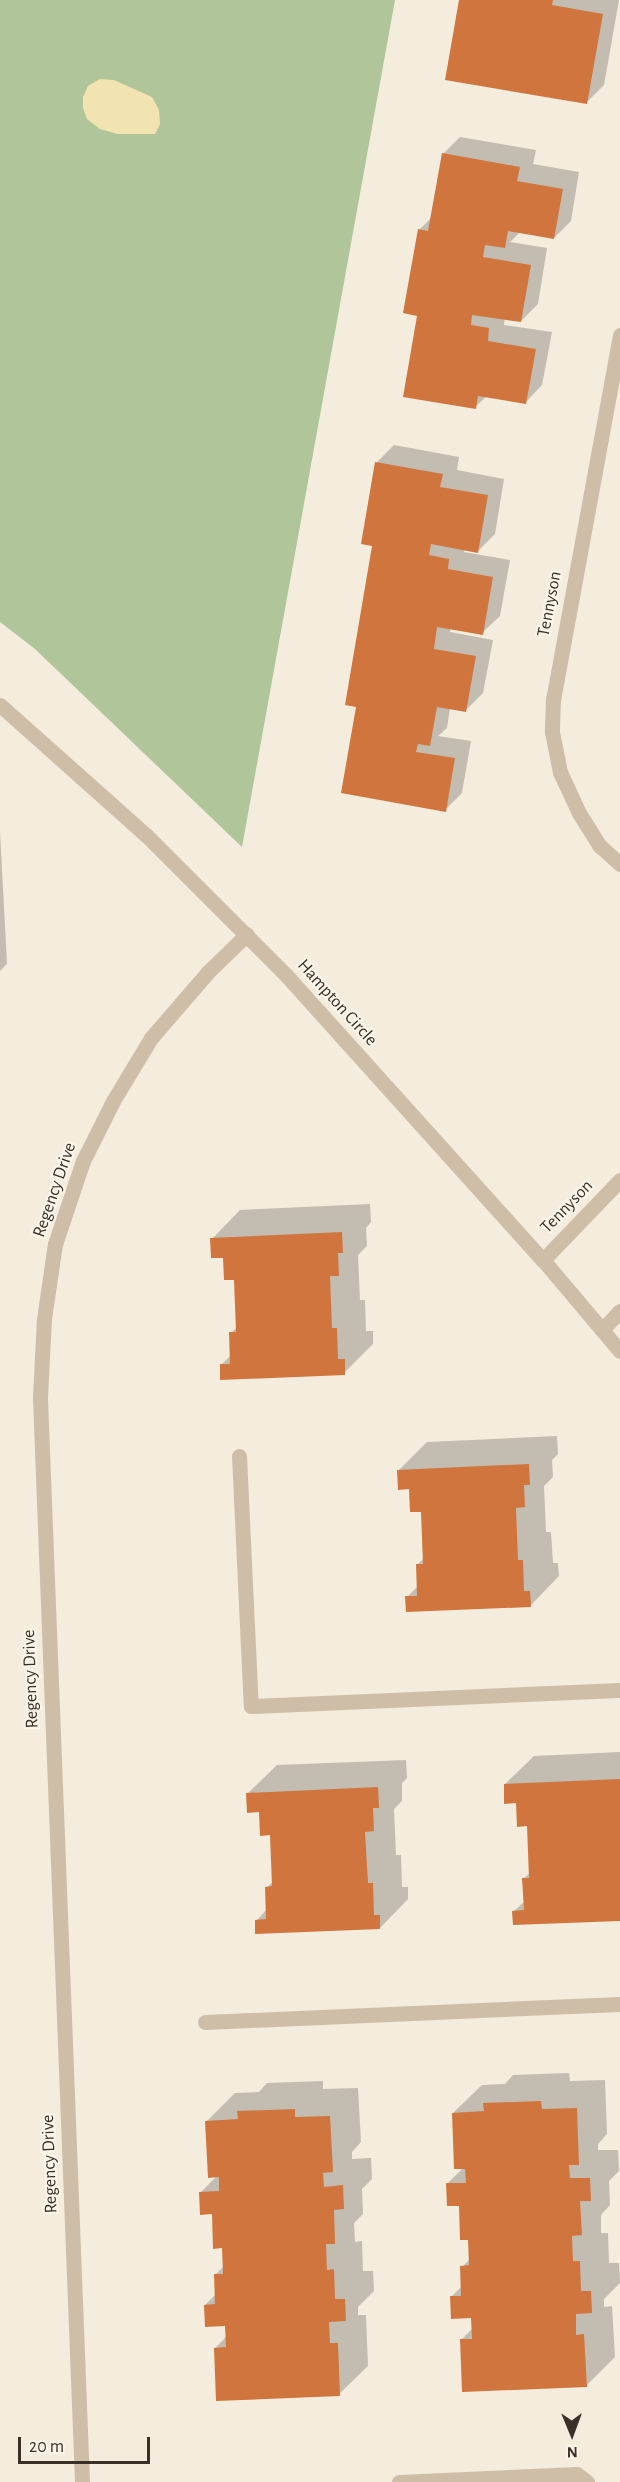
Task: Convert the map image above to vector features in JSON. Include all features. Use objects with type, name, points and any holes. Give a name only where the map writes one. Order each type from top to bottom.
[{"type":"street","name":"Tennyson","points":[[620,335],[553,699],[552,732],[560,772],[579,813],[600,846],[620,864]]},
{"type":"street","name":"Hampton Circle","points":[[0,705],[111,803],[247,934],[543,1260],[620,1351]]},
{"type":"street","name":"Regency Drive","points":[[82,2482],[40,1397],[44,1319],[55,1244],[83,1161],[113,1101],[151,1038],[208,972],[247,934]]},
{"type":"street","name":"Tennyson","points":[[543,1260],[620,1180]]},
{"type":"street","points":[[602,1330],[620,1311]]},
{"type":"street","points":[[239,1456],[251,1706],[620,1690]]},
{"type":"street","points":[[205,2022],[620,2004]]},
{"type":"street","points":[[399,2482],[577,2474],[587,2482]]},
{"type":"green space","points":[[0,0],[395,0],[242,847],[35,649],[0,622]]},
{"type":"sand","points":[[100,79],[114,80],[152,97],[159,110],[160,124],[155,134],[118,134],[100,129],[87,119],[83,108],[83,97],[88,86]]},
{"type":"building","points":[[459,0],[553,0],[552,5],[603,14],[587,104],[445,80]]},
{"type":"building","points":[[442,153],[520,167],[517,181],[563,189],[554,239],[508,231],[505,248],[485,245],[483,257],[531,265],[521,322],[472,315],[471,325],[489,328],[488,341],[536,349],[526,404],[478,396],[476,409],[403,397],[417,316],[403,313],[418,229],[428,231]]},
{"type":"building","points":[[375,462],[443,474],[440,487],[488,495],[478,553],[431,544],[429,555],[449,559],[448,569],[493,577],[483,635],[437,627],[434,649],[476,656],[466,712],[437,707],[430,746],[418,744],[416,752],[455,758],[446,812],[341,793],[356,707],[345,705],[372,546],[361,544]]},
{"type":"building","points":[[342,1232],[343,1253],[338,1253],[339,1276],[330,1276],[332,1328],[337,1328],[338,1359],[345,1359],[345,1375],[220,1380],[220,1364],[230,1364],[229,1332],[236,1332],[234,1280],[224,1280],[223,1258],[211,1258],[210,1238]]},
{"type":"building","points":[[529,1464],[530,1485],[524,1485],[525,1507],[516,1508],[518,1560],[523,1560],[524,1591],[530,1591],[531,1607],[406,1612],[405,1596],[417,1596],[416,1564],[423,1564],[421,1512],[410,1512],[409,1489],[398,1490],[397,1470]]},
{"type":"building","points":[[620,1779],[620,1921],[513,1925],[512,1911],[524,1910],[522,1878],[529,1878],[527,1826],[517,1827],[516,1803],[504,1804],[504,1784]]},
{"type":"building","points":[[378,1787],[379,1808],[373,1808],[374,1831],[365,1832],[368,1883],[373,1883],[374,1915],[380,1915],[380,1929],[255,1934],[255,1920],[266,1919],[265,1887],[272,1886],[270,1835],[260,1836],[259,1812],[247,1813],[246,1793]]},
{"type":"building","points":[[541,2101],[542,2109],[577,2108],[579,2165],[569,2165],[570,2178],[590,2178],[591,2201],[580,2201],[582,2235],[572,2236],[573,2261],[580,2261],[581,2291],[591,2291],[592,2313],[576,2314],[576,2335],[584,2334],[587,2387],[462,2392],[460,2339],[472,2339],[471,2318],[451,2319],[450,2296],[461,2296],[460,2266],[469,2265],[468,2240],[460,2240],[459,2206],[447,2206],[446,2183],[466,2183],[465,2169],[454,2169],[452,2113],[484,2111],[483,2103]]},
{"type":"building","points":[[295,2109],[295,2117],[330,2116],[333,2172],[323,2173],[324,2187],[343,2185],[344,2209],[334,2210],[335,2244],[326,2244],[327,2270],[334,2269],[335,2299],[345,2299],[346,2321],[329,2322],[330,2343],[338,2343],[340,2396],[216,2401],[214,2348],[226,2347],[225,2326],[205,2327],[204,2305],[215,2304],[214,2274],[223,2274],[222,2248],[213,2249],[212,2214],[200,2215],[199,2192],[219,2191],[219,2177],[208,2178],[205,2121],[238,2119],[237,2111]]}]
